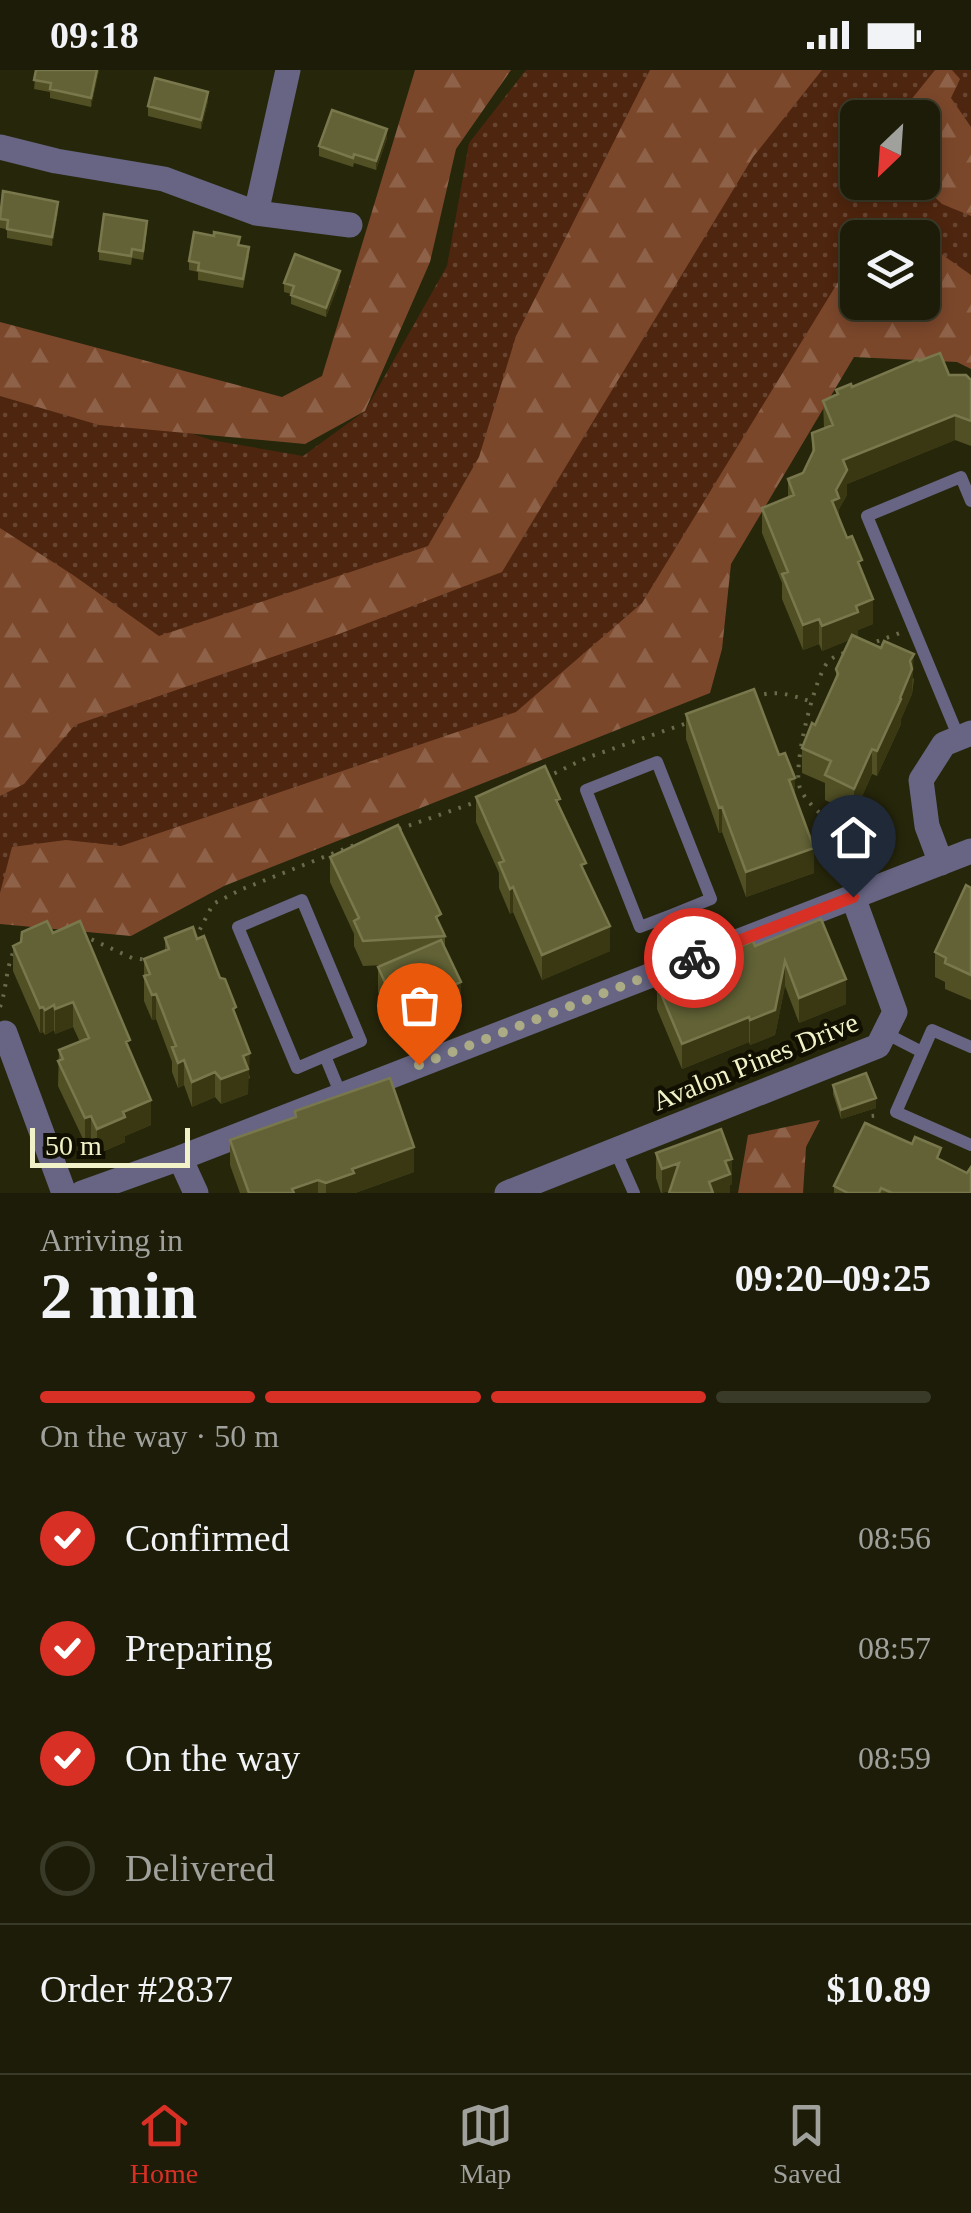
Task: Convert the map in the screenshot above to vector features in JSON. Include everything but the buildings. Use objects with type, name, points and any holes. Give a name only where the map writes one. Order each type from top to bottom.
[{"type":"street","points":[[256,212],[288,70]]},
{"type":"street","points":[[0,147],[56,161],[164,178],[256,212],[350,224]]},
{"type":"street","points":[[940,863],[926,826],[921,780],[944,744],[965,735]]},
{"type":"street","points":[[82,1193],[971,851]]},
{"type":"street","name":"Avalon Pines Drive","points":[[518,1191],[878,1046],[895,1012],[853,897]]},
{"type":"street","points":[[0,1034],[6,1032],[64,1193]]},
{"type":"street","points":[[180,1158],[196,1193]]},
{"type":"lane","points":[[965,735],[913,628],[867,516],[962,478],[971,502]]},
{"type":"lane","points":[[656,762],[710,899],[674,914],[640,927],[586,790],[656,762]]},
{"type":"lane","points":[[302,900],[361,1041],[325,1056],[297,1068],[238,927],[302,900]]},
{"type":"lane","points":[[674,914],[692,960]]},
{"type":"lane","points":[[971,1047],[932,1030],[896,1112],[971,1146]]},
{"type":"lane","points":[[885,1033],[922,1052]]},
{"type":"lane","points":[[325,1056],[341,1095]]},
{"type":"lane","points":[[616,1150],[634,1193]]},
{"type":"path","points":[[864,646],[913,628]]},
{"type":"path","points":[[848,652],[832,658],[825,666],[801,743],[799,787],[821,814],[889,866],[897,880]]},
{"type":"path","points":[[748,699],[766,692],[785,692],[812,702]]},
{"type":"path","points":[[540,781],[586,758],[696,720]]},
{"type":"path","points":[[383,835],[486,799]]},
{"type":"path","points":[[191,948],[213,904],[365,842]]},
{"type":"path","points":[[80,934],[132,958],[160,958]]},
{"type":"path","points":[[0,1007],[14,948]]},
{"type":"path","points":[[866,1127],[870,1116],[896,1112]]},
{"type":"shaded area","points":[[526,70],[971,70],[971,328],[940,304],[940,220],[840,220],[840,317],[676,609],[524,727],[82,898],[0,892],[0,369],[211,440],[303,456],[365,411],[447,266],[469,143]]},
{"type":"green space","points":[[415,70],[511,70],[456,149],[430,262],[365,411],[305,444],[99,425],[0,396],[0,322],[282,397],[322,376]]},
{"type":"green space","points":[[650,70],[822,70],[753,157],[502,572],[339,634],[75,725],[24,784],[0,796],[0,528],[159,636],[428,546],[479,457],[516,336]]},
{"type":"green space","points":[[935,70],[952,70],[960,79],[951,98],[971,127],[971,216],[938,200],[940,100],[911,100]]},
{"type":"green space","points":[[940,253],[971,275],[971,369],[957,362],[854,357],[731,564],[722,649],[710,693],[224,886],[131,936],[0,924],[0,893],[12,847],[66,840],[121,846],[516,712],[642,603],[840,279],[840,320],[940,320]]},
{"type":"green space","points":[[820,1120],[806,1147],[803,1193],[738,1193],[748,1135]]},
{"type":"way so far","points":[[419,1065],[694,958]]},
{"type":"route","points":[[694,958],[853,897]]}]
